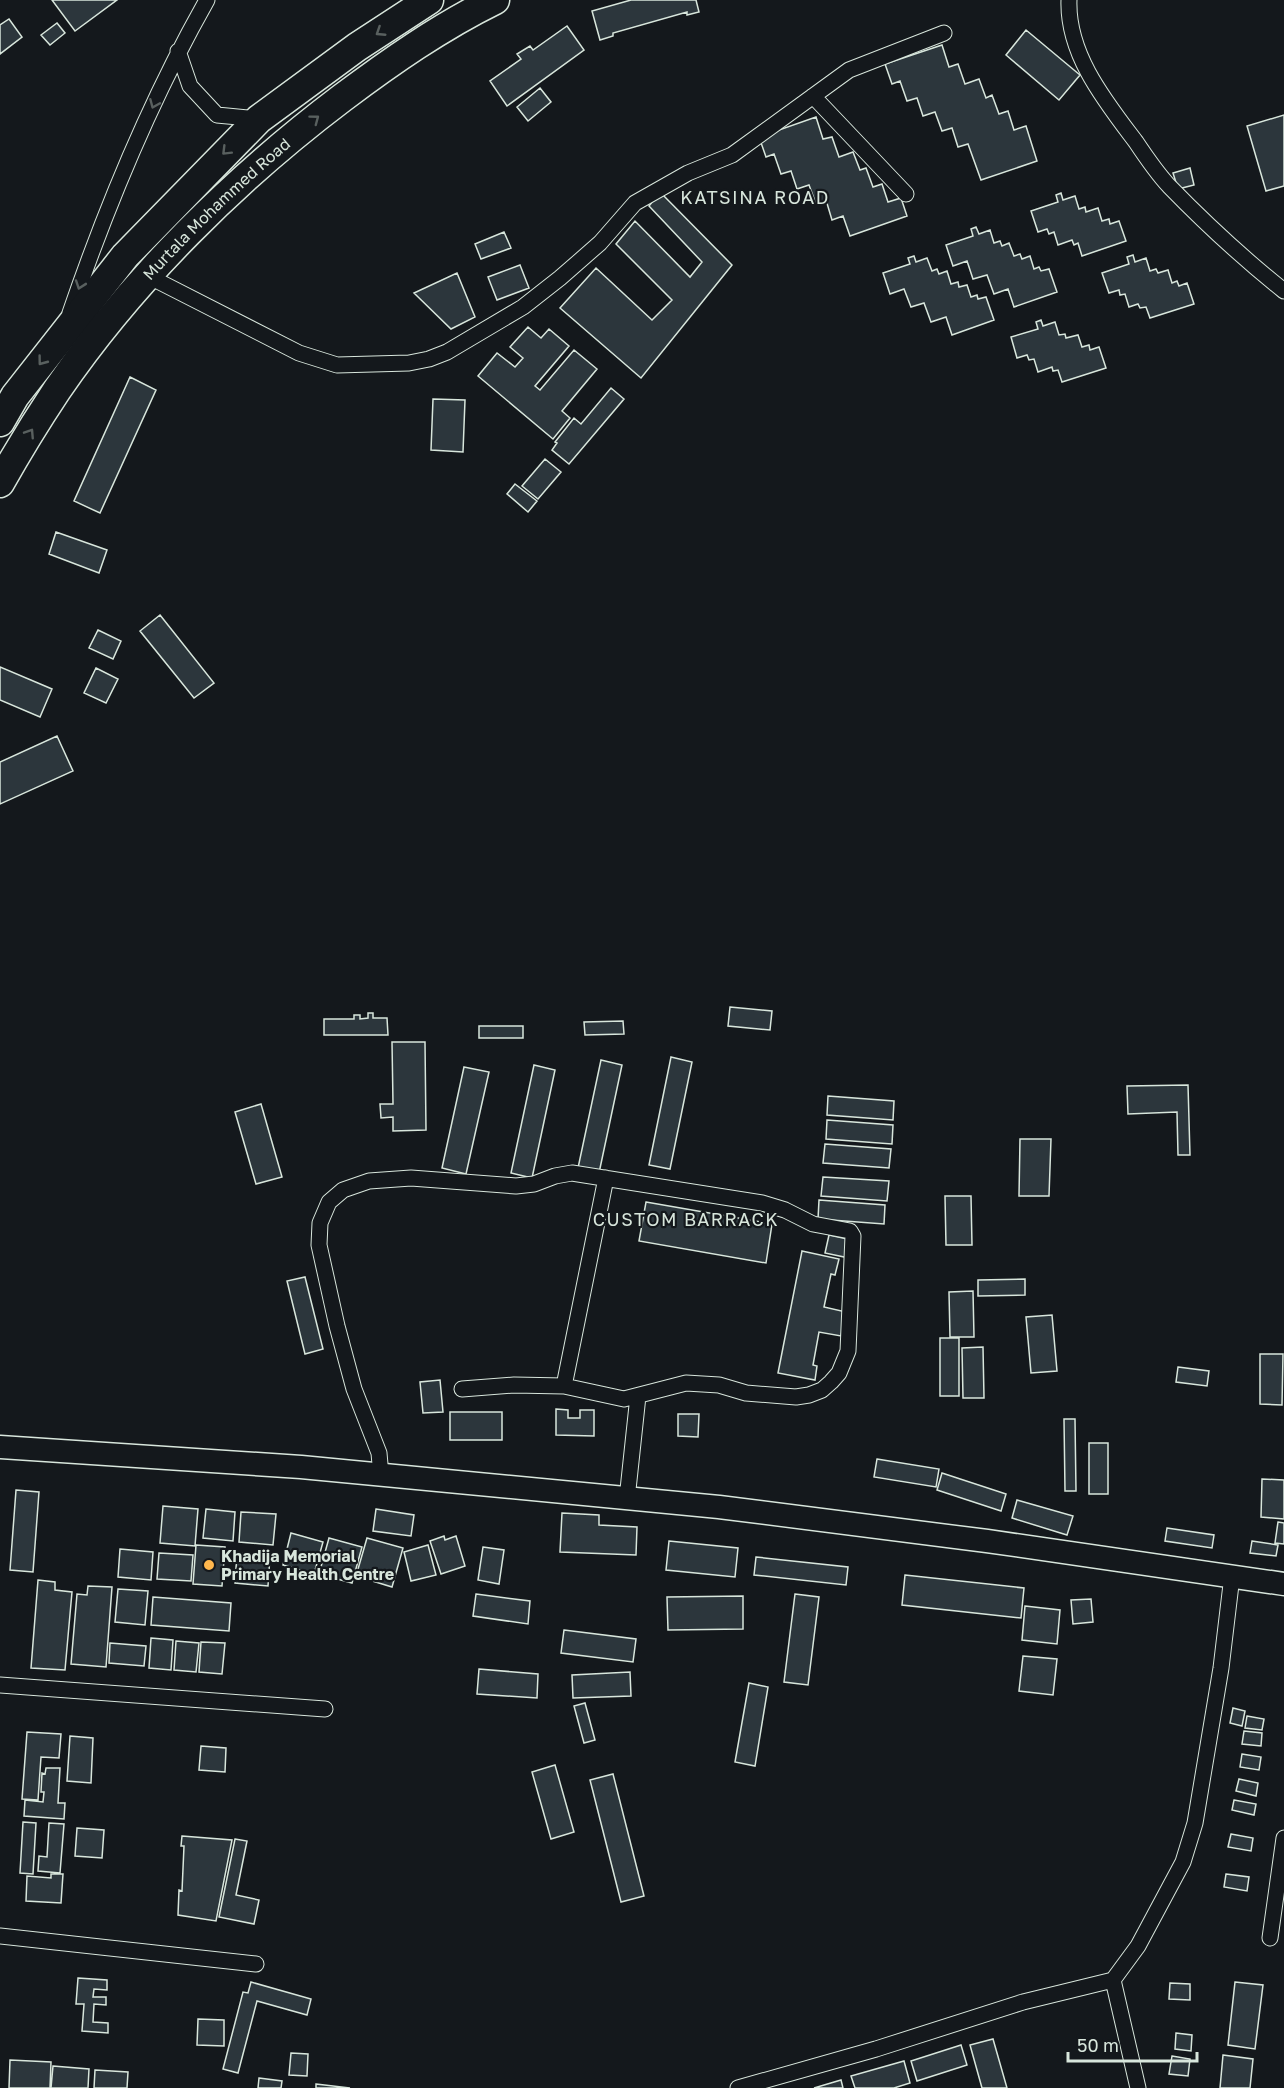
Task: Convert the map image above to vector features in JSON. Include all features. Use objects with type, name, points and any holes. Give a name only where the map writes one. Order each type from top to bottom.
[{"type":"highway","name":"Murtala Mohammed Road","points":[[0,422],[15,396],[125,256],[259,119],[357,47],[429,0]]},
{"type":"highway","name":"Murtala Mohammed Road","points":[[0,483],[58,388],[102,331],[148,276],[232,190],[308,124],[385,65],[468,13],[495,0]]},
{"type":"main road","points":[[0,1447],[266,1464],[564,1491],[817,1518],[1284,1584]]},
{"type":"street","points":[[64,332],[96,238],[178,51],[206,0]]},
{"type":"street","points":[[1069,0],[1068,13],[1075,42],[1088,72],[1112,111],[1167,184],[1251,265],[1284,291]]},
{"type":"street","points":[[148,276],[299,353],[337,365],[410,363],[429,359],[447,352],[523,307],[600,243],[635,203],[688,173],[732,154],[849,70],[944,33]]},
{"type":"street","points":[[178,51],[190,87],[217,115],[259,119]]},
{"type":"street","points":[[813,96],[906,194]]},
{"type":"street","points":[[381,1476],[379,1453],[354,1389],[337,1326],[320,1245],[320,1223],[329,1202],[343,1190],[369,1181],[411,1178],[516,1186],[534,1184],[555,1176],[572,1173],[762,1203],[785,1210],[813,1224],[850,1232],[854,1241],[850,1270],[848,1351],[839,1373],[822,1390],[809,1395],[796,1397],[746,1393],[718,1384],[686,1383],[624,1399],[564,1386],[514,1385],[462,1389]]},
{"type":"street","points":[[564,1386],[606,1178]]},
{"type":"street","points":[[627,1499],[638,1396]]},
{"type":"street","points":[[738,2088],[876,2049],[1023,2002],[1113,1980],[1138,1946],[1183,1862],[1195,1823],[1221,1668],[1232,1576]]},
{"type":"street","points":[[0,1685],[325,1709]]},
{"type":"street","points":[[1270,1938],[1284,1838]]},
{"type":"street","points":[[0,1936],[256,1964]]},
{"type":"street","points":[[1113,1980],[1138,2088]]},
{"type":"building","points":[[52,0],[117,0],[75,31]]},
{"type":"building","points":[[631,0],[696,0],[699,12],[687,15],[687,12],[613,33],[613,36],[600,40],[592,11]]},
{"type":"building","points":[[9,19],[22,37],[0,54],[0,25]]},
{"type":"building","points":[[57,23],[65,33],[50,45],[41,35]]},
{"type":"building","points":[[567,26],[584,50],[507,106],[490,81],[521,59],[517,54],[530,46],[533,50]]},
{"type":"building","points":[[1026,30],[1080,75],[1059,100],[1006,55]]},
{"type":"building","points":[[942,45],[949,67],[958,64],[965,84],[979,79],[986,98],[992,95],[999,114],[1008,111],[1014,130],[1026,126],[1037,161],[981,180],[968,144],[958,147],[952,128],[942,131],[935,112],[923,116],[917,98],[907,101],[900,81],[892,84],[885,64]]},
{"type":"building","points":[[540,88],[551,102],[528,121],[517,107]]},
{"type":"building","points":[[1284,115],[1284,186],[1266,191],[1247,126]]},
{"type":"building","points":[[816,117],[823,139],[832,137],[839,157],[853,152],[860,170],[866,168],[873,187],[882,184],[888,202],[901,198],[907,216],[850,236],[843,216],[832,220],[826,200],[816,204],[809,185],[797,189],[791,171],[781,174],[774,154],[766,157],[759,137]]},
{"type":"building","points":[[1190,168],[1194,185],[1178,189],[1173,173]]},
{"type":"building","points":[[660,192],[732,265],[641,378],[560,308],[596,268],[652,320],[672,300],[616,244],[635,221],[690,277],[702,262],[649,206]]},
{"type":"building","points":[[1061,193],[1063,200],[1075,196],[1079,209],[1085,207],[1086,212],[1098,208],[1102,221],[1109,219],[1110,224],[1119,221],[1126,241],[1082,256],[1078,243],[1074,245],[1072,240],[1058,245],[1054,232],[1049,234],[1047,229],[1038,232],[1031,211],[1058,202],[1056,195]]},
{"type":"building","points":[[976,227],[979,234],[990,230],[994,243],[1000,241],[1002,246],[1009,243],[1014,256],[1020,254],[1022,259],[1030,256],[1034,269],[1039,267],[1041,271],[1049,269],[1057,292],[1014,307],[1008,289],[994,294],[987,275],[973,279],[967,261],[953,266],[946,245],[973,236],[971,229]]},
{"type":"building","points":[[504,232],[511,248],[481,259],[475,244]]},
{"type":"building","points":[[1133,255],[1135,262],[1146,258],[1150,271],[1156,269],[1158,273],[1168,270],[1172,283],[1177,281],[1179,286],[1187,283],[1194,304],[1150,318],[1146,307],[1140,308],[1138,304],[1129,307],[1125,294],[1120,295],[1119,290],[1109,293],[1102,273],[1129,264],[1127,257]]},
{"type":"building","points":[[914,256],[916,262],[927,258],[932,271],[937,269],[939,274],[947,271],[951,284],[958,282],[959,287],[967,285],[971,297],[977,295],[978,299],[986,297],[994,320],[952,335],[946,317],[931,322],[924,303],[911,307],[904,289],[890,294],[883,273],[910,264],[908,258]]},
{"type":"building","points":[[520,265],[529,288],[497,300],[488,277]]},
{"type":"building","points":[[457,273],[475,317],[451,329],[414,293]]},
{"type":"building","points":[[1041,320],[1043,326],[1055,322],[1059,335],[1065,334],[1066,338],[1078,335],[1082,347],[1089,345],[1090,350],[1099,347],[1106,368],[1062,382],[1058,370],[1053,371],[1052,367],[1038,372],[1034,359],[1029,360],[1027,355],[1017,358],[1011,337],[1038,329],[1036,322]]},
{"type":"building","points":[[528,327],[541,338],[549,329],[569,346],[535,386],[540,390],[574,350],[597,369],[562,411],[570,418],[553,439],[478,376],[497,353],[515,367],[523,358],[510,347]]},
{"type":"building","points":[[130,377],[156,390],[100,513],[74,501]]},
{"type":"building","points":[[611,388],[624,399],[569,464],[552,450],[557,443],[555,442],[574,418],[581,424]]},
{"type":"building","points":[[433,399],[465,400],[463,452],[431,450]]},
{"type":"building","points":[[545,459],[561,472],[538,499],[522,486]]},
{"type":"building","points":[[515,484],[537,501],[528,512],[507,494]]},
{"type":"building","points":[[56,532],[107,550],[99,573],[49,554]]},
{"type":"building","points":[[160,615],[214,683],[194,698],[140,631]]},
{"type":"building","points":[[98,630],[121,641],[113,659],[89,648]]},
{"type":"building","points":[[0,667],[52,689],[40,717],[0,700]]},
{"type":"building","points":[[96,668],[118,679],[106,703],[84,693]]},
{"type":"building","points":[[57,736],[73,771],[0,804],[0,762]]},
{"type":"building","points":[[730,1007],[772,1011],[770,1030],[728,1026]]},
{"type":"building","points":[[368,1013],[373,1013],[373,1018],[387,1018],[388,1035],[324,1035],[324,1019],[354,1019],[354,1015],[360,1015],[360,1019],[368,1018]]},
{"type":"building","points":[[623,1021],[624,1034],[585,1035],[584,1022]]},
{"type":"building","points":[[479,1026],[523,1026],[523,1038],[479,1038]]},
{"type":"building","points":[[392,1042],[425,1042],[426,1130],[393,1131],[393,1117],[381,1118],[380,1104],[393,1104]]},
{"type":"building","points":[[671,1057],[692,1062],[670,1169],[649,1165]]},
{"type":"building","points":[[601,1060],[622,1065],[599,1173],[578,1168]]},
{"type":"building","points":[[534,1065],[555,1070],[532,1178],[511,1173]]},
{"type":"building","points":[[464,1067],[489,1072],[466,1174],[442,1168]]},
{"type":"building","points":[[1188,1085],[1190,1155],[1178,1155],[1177,1112],[1128,1114],[1127,1086]]},
{"type":"building","points":[[828,1096],[894,1101],[893,1120],[827,1115]]},
{"type":"building","points":[[261,1104],[282,1177],[256,1184],[235,1112]]},
{"type":"building","points":[[827,1120],[893,1125],[892,1144],[826,1139]]},
{"type":"building","points":[[1020,1139],[1051,1139],[1049,1196],[1019,1196]]},
{"type":"building","points":[[825,1144],[891,1149],[889,1168],[823,1163]]},
{"type":"building","points":[[823,1177],[889,1181],[887,1201],[821,1196]]},
{"type":"building","points":[[945,1196],[971,1196],[972,1245],[946,1245]]},
{"type":"building","points":[[819,1200],[885,1205],[884,1224],[818,1219]]},
{"type":"building","points":[[646,1202],[772,1224],[766,1263],[639,1241]]},
{"type":"building","points":[[829,1235],[852,1240],[849,1258],[825,1253]]},
{"type":"building","points":[[802,1251],[839,1259],[835,1275],[831,1274],[824,1307],[846,1312],[841,1336],[819,1332],[813,1365],[817,1366],[815,1380],[778,1373]]},
{"type":"building","points":[[305,1277],[323,1349],[305,1354],[287,1281]]},
{"type":"building","points":[[1025,1279],[1025,1295],[978,1296],[978,1280]]},
{"type":"building","points":[[973,1291],[974,1337],[950,1337],[949,1292]]},
{"type":"building","points":[[1052,1315],[1057,1371],[1031,1373],[1026,1317]]},
{"type":"building","points":[[940,1338],[959,1338],[959,1396],[940,1396]]},
{"type":"building","points":[[983,1347],[984,1398],[963,1398],[962,1348]]},
{"type":"building","points":[[1260,1354],[1283,1354],[1282,1405],[1260,1404]]},
{"type":"building","points":[[1178,1367],[1209,1371],[1207,1386],[1176,1382]]},
{"type":"building","points":[[440,1380],[443,1412],[423,1413],[420,1382]]},
{"type":"building","points":[[556,1409],[568,1410],[568,1418],[580,1418],[580,1410],[594,1410],[594,1436],[556,1435]]},
{"type":"building","points":[[450,1412],[502,1412],[502,1440],[450,1440]]},
{"type":"building","points":[[678,1414],[699,1414],[698,1437],[678,1436]]},
{"type":"building","points":[[1064,1419],[1075,1419],[1076,1491],[1065,1491]]},
{"type":"building","points":[[1089,1443],[1108,1443],[1108,1494],[1089,1494]]},
{"type":"building","points":[[877,1459],[939,1469],[936,1487],[874,1477]]},
{"type":"building","points":[[942,1473],[1006,1494],[1001,1511],[937,1490]]},
{"type":"building","points":[[1262,1479],[1284,1480],[1284,1519],[1261,1517]]},
{"type":"building","points":[[16,1490],[39,1492],[33,1572],[10,1570]]},
{"type":"building","points":[[1017,1500],[1073,1516],[1067,1535],[1012,1518]]},
{"type":"building","points":[[163,1506],[198,1509],[195,1546],[160,1543]]},
{"type":"building","points":[[206,1509],[235,1512],[233,1541],[203,1538]]},
{"type":"building","points":[[376,1509],[414,1515],[411,1536],[373,1531]]},
{"type":"building","points":[[241,1512],[276,1514],[273,1545],[239,1542]]},
{"type":"building","points":[[562,1513],[599,1515],[599,1525],[637,1527],[636,1555],[560,1552]]},
{"type":"building","points":[[1278,1522],[1284,1523],[1284,1544],[1275,1543]]},
{"type":"building","points":[[1167,1528],[1214,1535],[1212,1548],[1165,1541]]},
{"type":"building","points":[[291,1533],[323,1542],[314,1574],[283,1565]]},
{"type":"building","points":[[444,1536],[445,1540],[456,1536],[465,1566],[441,1574],[430,1541]]},
{"type":"building","points":[[329,1538],[362,1547],[352,1583],[319,1574]]},
{"type":"building","points":[[367,1538],[403,1548],[392,1587],[356,1576]]},
{"type":"building","points":[[669,1541],[738,1548],[735,1577],[666,1570]]},
{"type":"building","points":[[1252,1541],[1278,1545],[1276,1556],[1250,1553]]},
{"type":"building","name":"Khadija Memorial Primary Health Centre","points":[[196,1545],[225,1547],[222,1586],[193,1584]]},
{"type":"building","points":[[428,1545],[436,1575],[411,1581],[404,1552]]},
{"type":"building","points":[[483,1547],[504,1550],[499,1584],[478,1580]]},
{"type":"building","points":[[120,1549],[153,1552],[151,1580],[118,1577]]},
{"type":"building","points":[[159,1553],[193,1555],[191,1581],[157,1579]]},
{"type":"building","points":[[237,1553],[270,1556],[268,1586],[235,1583]]},
{"type":"building","points":[[756,1557],[848,1567],[846,1585],[754,1575]]},
{"type":"building","points":[[905,1575],[1024,1588],[1021,1618],[902,1605]]},
{"type":"building","points":[[38,1580],[55,1582],[55,1590],[72,1592],[65,1670],[31,1668]]},
{"type":"building","points":[[88,1586],[112,1587],[106,1667],[71,1664],[77,1594],[87,1595]]},
{"type":"building","points":[[118,1589],[148,1591],[145,1625],[115,1622]]},
{"type":"building","points":[[476,1594],[530,1601],[528,1624],[473,1616]]},
{"type":"building","points":[[795,1594],[819,1597],[808,1685],[784,1682]]},
{"type":"building","points":[[743,1596],[743,1629],[668,1630],[667,1597]]},
{"type":"building","points":[[153,1597],[231,1603],[229,1631],[151,1625]]},
{"type":"building","points":[[1091,1599],[1093,1622],[1073,1624],[1071,1600]]},
{"type":"building","points":[[1025,1606],[1060,1610],[1057,1644],[1022,1640]]},
{"type":"building","points":[[564,1630],[636,1639],[633,1662],[561,1653]]},
{"type":"building","points":[[151,1638],[173,1640],[171,1670],[149,1668]]},
{"type":"building","points":[[176,1641],[199,1643],[196,1672],[174,1670]]},
{"type":"building","points":[[201,1642],[225,1643],[222,1674],[199,1672]]},
{"type":"building","points":[[110,1643],[146,1646],[144,1666],[109,1663]]},
{"type":"building","points":[[1023,1656],[1057,1659],[1053,1695],[1019,1691]]},
{"type":"building","points":[[479,1669],[538,1674],[537,1698],[477,1694]]},
{"type":"building","points":[[630,1672],[631,1696],[573,1698],[572,1675]]},
{"type":"building","points":[[749,1683],[768,1687],[755,1766],[735,1762]]},
{"type":"building","points":[[585,1703],[595,1740],[584,1743],[574,1706]]},
{"type":"building","points":[[1233,1708],[1245,1711],[1242,1726],[1230,1723]]},
{"type":"building","points":[[1247,1716],[1264,1719],[1262,1730],[1245,1728]]},
{"type":"building","points":[[1244,1731],[1262,1733],[1261,1746],[1242,1744]]},
{"type":"building","points":[[27,1732],[61,1734],[59,1758],[41,1757],[38,1800],[22,1799]]},
{"type":"building","points":[[70,1736],[93,1738],[91,1783],[67,1781]]},
{"type":"building","points":[[201,1746],[226,1748],[225,1772],[199,1770]]},
{"type":"building","points":[[1242,1754],[1261,1757],[1259,1770],[1240,1767]]},
{"type":"building","points":[[555,1765],[574,1832],[551,1839],[532,1772]]},
{"type":"building","points":[[46,1768],[60,1768],[58,1803],[65,1803],[64,1819],[24,1816],[25,1800],[43,1802],[42,1773],[45,1774]]},
{"type":"building","points":[[613,1774],[644,1896],[621,1902],[590,1780]]},
{"type":"building","points":[[1239,1779],[1258,1783],[1256,1796],[1236,1791]]},
{"type":"building","points":[[1234,1800],[1256,1804],[1254,1815],[1232,1810]]},
{"type":"building","points":[[23,1822],[36,1823],[33,1874],[20,1873]]},
{"type":"building","points":[[49,1823],[64,1824],[60,1873],[38,1871],[39,1856],[47,1857]]},
{"type":"building","points":[[77,1828],[104,1830],[102,1858],[75,1856]]},
{"type":"building","points":[[1231,1834],[1253,1838],[1251,1851],[1228,1847]]},
{"type":"building","points":[[182,1836],[232,1840],[216,1921],[178,1915],[179,1890],[182,1891],[184,1846],[181,1846]]},
{"type":"building","points":[[235,1839],[247,1841],[236,1895],[259,1900],[254,1924],[219,1917]]},
{"type":"building","points":[[51,1874],[63,1874],[61,1903],[26,1901],[27,1876],[51,1878]]},
{"type":"building","points":[[1226,1874],[1249,1877],[1247,1891],[1224,1887]]},
{"type":"building","points":[[78,1978],[107,1980],[107,1990],[94,1989],[93,1997],[106,1997],[106,2005],[94,2004],[93,2022],[108,2023],[108,2033],[82,2031],[84,2004],[76,2004]]},
{"type":"building","points":[[251,1982],[311,1999],[307,2015],[257,2001],[238,2073],[223,2069],[243,1992],[248,1993]]},
{"type":"building","points":[[1235,1982],[1263,1985],[1255,2049],[1228,2045]]},
{"type":"building","points":[[1170,1983],[1190,1984],[1190,2000],[1169,1999]]},
{"type":"building","points":[[198,2019],[224,2020],[224,2046],[197,2045]]},
{"type":"building","points":[[1176,2033],[1192,2035],[1191,2051],[1175,2049]]},
{"type":"building","points":[[993,2039],[1007,2088],[982,2088],[970,2045]]},
{"type":"building","points":[[961,2045],[967,2065],[917,2081],[911,2061]]},
{"type":"building","points":[[291,2053],[308,2054],[307,2076],[289,2075]]},
{"type":"building","points":[[1223,2055],[1253,2059],[1250,2088],[1220,2088]]},
{"type":"building","points":[[1172,2056],[1190,2059],[1188,2076],[1169,2074]]},
{"type":"building","points":[[10,2060],[51,2062],[50,2088],[9,2088]]},
{"type":"building","points":[[904,2061],[910,2083],[894,2088],[855,2088],[851,2076]]},
{"type":"building","points":[[53,2066],[89,2069],[88,2088],[51,2088]]},
{"type":"building","points":[[95,2070],[128,2072],[127,2088],[94,2088]]},
{"type":"building","points":[[259,2078],[282,2081],[281,2088],[258,2088]]},
{"type":"building","points":[[841,2080],[843,2088],[814,2088]]},
{"type":"building","points":[[316,2084],[350,2088],[316,2088]]},
{"type":"place","name":"Khadija Memorial Primary Health Centre","points":[[209,1565]]},
{"type":"district","name":"KATSINA ROAD","points":[[755,198]]},
{"type":"district","name":"CUSTOM BARRACK","points":[[686,1220]]}]
